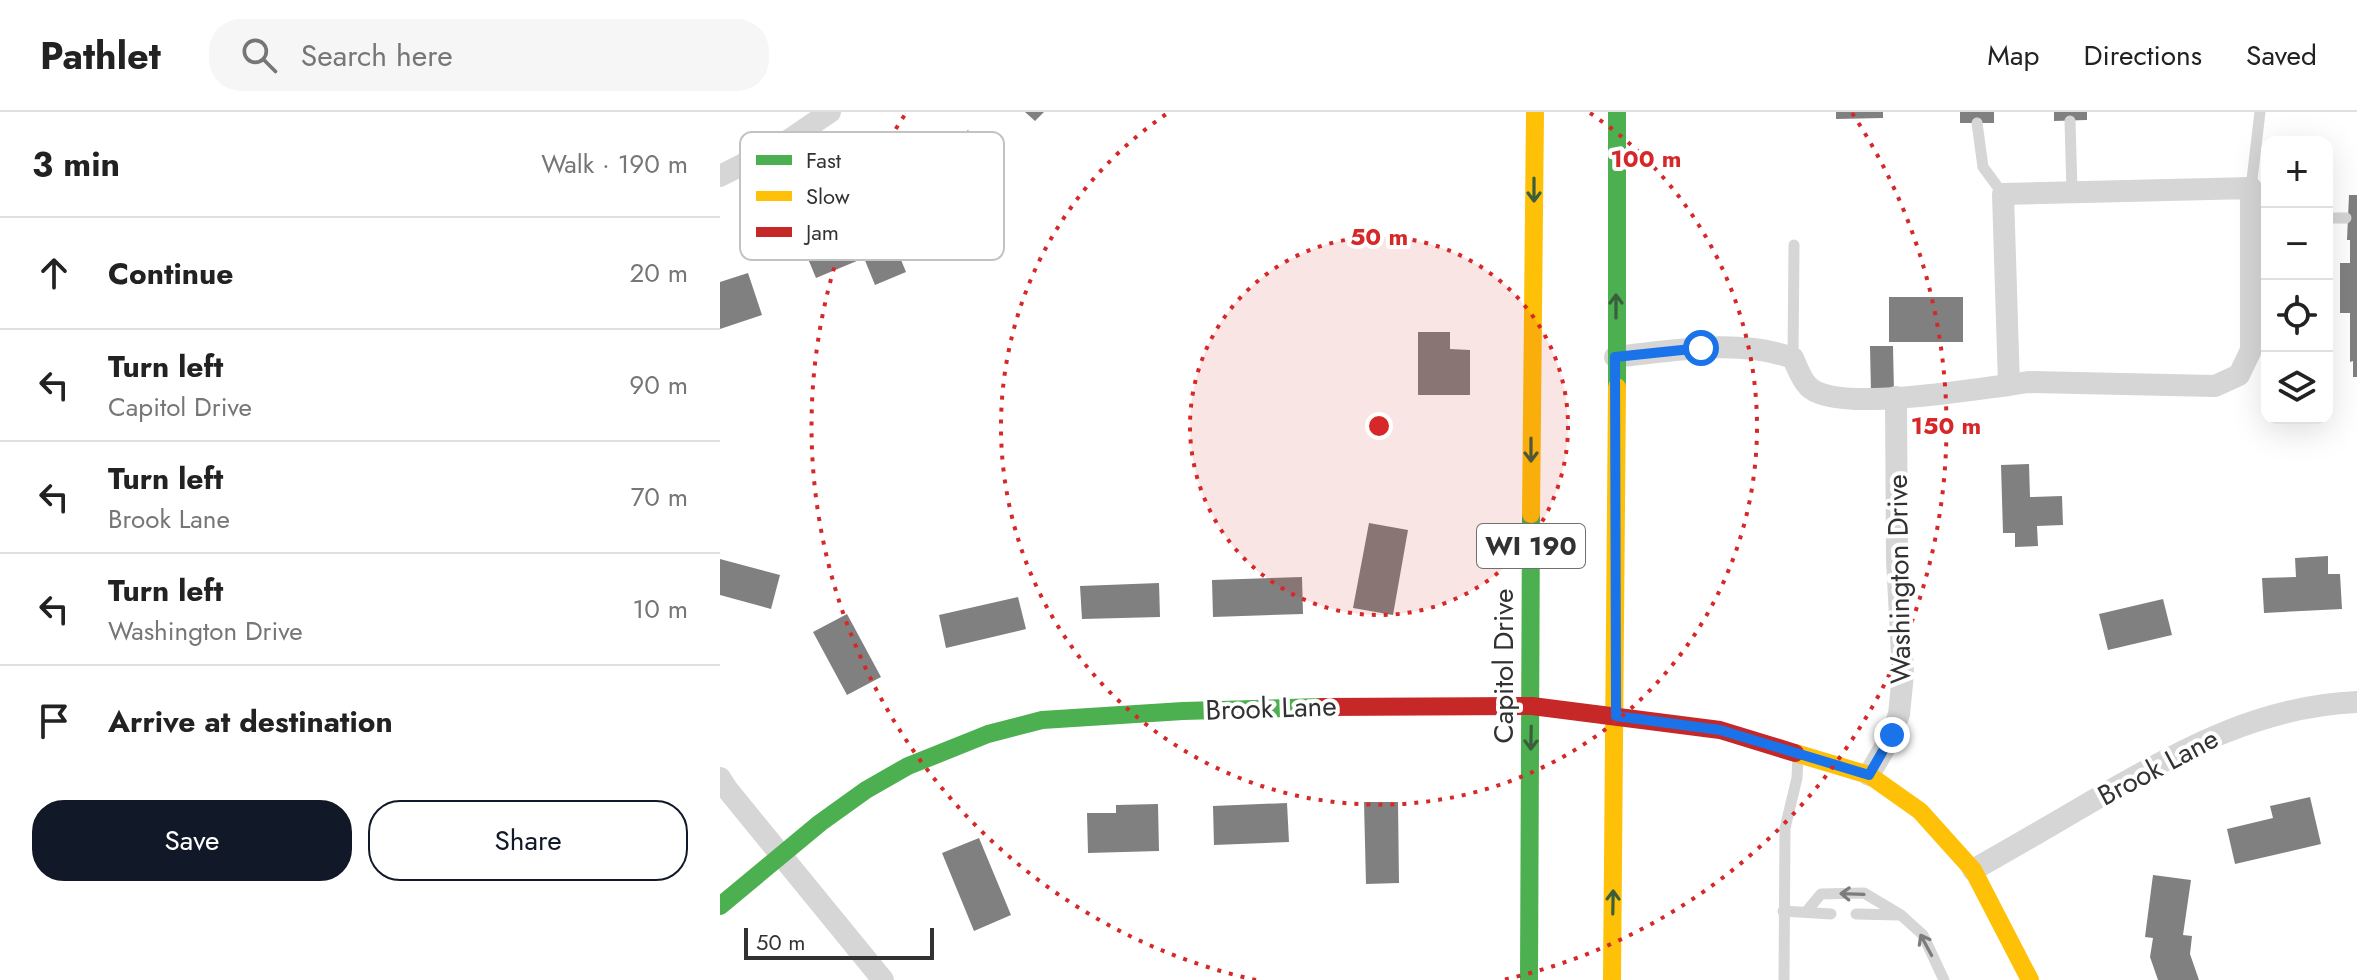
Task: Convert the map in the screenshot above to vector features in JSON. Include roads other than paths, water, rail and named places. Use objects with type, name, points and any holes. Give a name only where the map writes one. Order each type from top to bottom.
[{"type":"main road","name":"Capitol Drive","points":[[1529,980],[1535,112]]},
{"type":"main road","name":"WI 190","points":[[1612,980],[1616,716],[1617,112]]},
{"type":"main road","name":"Brook Lane","points":[[720,906],[780,855],[866,790],[908,766],[988,734],[1042,720],[1228,709],[1532,706],[1720,730],[1869,775]]},
{"type":"main road","points":[[1869,775],[1920,811],[1973,870],[2030,980]]},
{"type":"street","points":[[801,132],[830,112]]},
{"type":"street","points":[[720,176],[740,166]]},
{"type":"street","points":[[1615,357],[1701,348],[1770,350],[1793,358],[1808,387],[1827,397],[1865,401],[2009,385],[2028,382],[2215,386],[2239,375],[2251,350],[2259,219],[2251,188],[2003,194],[2009,385]]},
{"type":"street","name":"Washington Drive","points":[[1869,775],[1892,735],[1899,714],[1903,674],[1897,560],[1896,397]]},
{"type":"street","name":"Brook Lane","points":[[1973,870],[2174,753],[2274,714],[2324,703],[2357,702]]},
{"type":"street","points":[[720,778],[883,980]]},
{"type":"lane","points":[[2251,188],[2260,112]]},
{"type":"lane","points":[[2070,121],[2072,192]]},
{"type":"lane","points":[[1977,123],[1983,167],[2003,194]]},
{"type":"lane","points":[[2333,218],[2346,218]]},
{"type":"lane","points":[[1793,358],[1794,245]]},
{"type":"lane","points":[[1784,980],[1785,828],[1797,778],[1798,753]]},
{"type":"lane","points":[[1806,912],[1821,894],[1864,893],[1901,915],[1923,935],[1944,980]]},
{"type":"lane","points":[[1783,911],[1831,914]]},
{"type":"lane","points":[[1856,914],[1901,915]]}]
